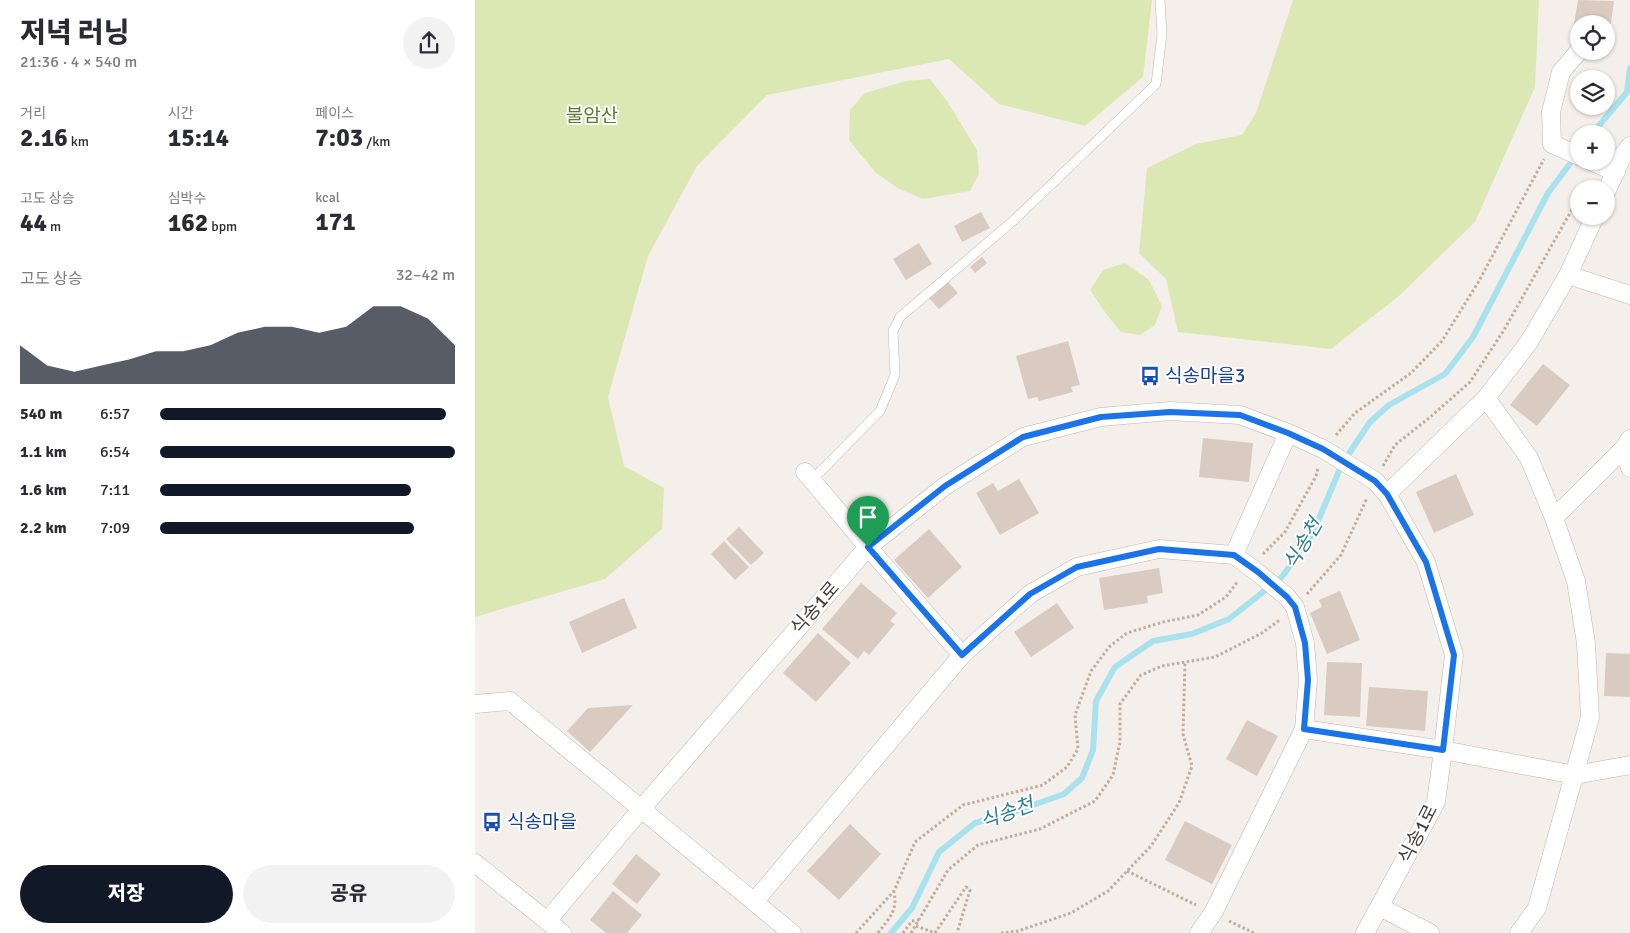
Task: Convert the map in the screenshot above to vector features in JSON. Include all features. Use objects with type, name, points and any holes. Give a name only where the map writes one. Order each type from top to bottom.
[{"type":"street","points":[[1570,152],[1552,144],[1551,112],[1561,72],[1571,60]]},
{"type":"street","points":[[1615,159],[1623,155],[1630,146]]},
{"type":"street","points":[[1387,494],[1486,398],[1529,342],[1568,275],[1591,225]]},
{"type":"street","points":[[1568,275],[1630,295]]},
{"type":"street","points":[[1486,398],[1529,458],[1555,518],[1576,581],[1586,643],[1590,718],[1537,908],[1519,933]]},
{"type":"street","name":"식송1로","points":[[547,921],[642,808],[868,547],[945,486],[1023,437],[1101,417],[1170,412],[1240,415],[1288,433],[1330,453],[1375,481],[1387,494],[1426,562],[1454,655],[1436,802],[1365,933]]},
{"type":"street","points":[[1234,555],[1288,433]]},
{"type":"street","points":[[1555,518],[1627,444]]},
{"type":"street","points":[[1627,444],[1630,468]]},
{"type":"street","points":[[809,476],[962,655]]},
{"type":"street","points":[[754,902],[962,655],[1030,594],[1077,567],[1159,549],[1234,555],[1258,572],[1287,597],[1295,607],[1305,643],[1308,680],[1304,729],[1213,913],[1199,933]]},
{"type":"street","points":[[475,704],[510,700],[792,933]]},
{"type":"street","points":[[1304,729],[1443,750],[1575,775],[1630,765]]},
{"type":"street","points":[[475,863],[562,933]]},
{"type":"street","points":[[1380,907],[1430,933]]},
{"type":"lane","points":[[809,476],[880,411],[895,375],[893,331],[901,317],[1013,222],[1156,84],[1162,34],[1160,0]]},
{"type":"path","points":[[1001,933],[1018,931],[1071,913],[1108,891],[1151,846],[1179,803],[1192,766],[1183,734],[1185,663]]},
{"type":"path","points":[[1127,871],[1254,933]]},
{"type":"path","points":[[916,926],[935,933],[966,887],[970,890],[957,933]]},
{"type":"path","points":[[878,933],[893,913],[896,902],[894,891]]},
{"type":"path","points":[[903,933],[912,922],[919,920]]},
{"type":"green space","name":"불암산","points":[[475,0],[1152,0],[1143,77],[1085,126],[999,104],[949,59],[767,95],[697,166],[648,256],[608,397],[624,466],[664,488],[662,529],[605,579],[475,617]]},
{"type":"green space","points":[[1293,0],[1539,0],[1535,87],[1475,222],[1399,296],[1331,349],[1178,332],[1166,279],[1139,253],[1147,168],[1196,144],[1242,135],[1256,113]]},
{"type":"green space","points":[[930,79],[947,101],[977,150],[979,174],[970,191],[923,199],[899,189],[875,172],[849,140],[850,110],[865,93],[906,81]]},
{"type":"green space","points":[[1125,263],[1149,280],[1162,306],[1155,325],[1140,335],[1121,332],[1090,290],[1103,270]]},
{"type":"building","points":[[1578,0],[1614,1],[1612,15],[1576,15]]},
{"type":"building","points":[[981,212],[990,228],[962,242],[954,226]]},
{"type":"building","points":[[919,243],[932,264],[906,280],[893,259]]},
{"type":"building","points":[[982,257],[987,263],[975,273],[970,267]]},
{"type":"building","points":[[948,282],[958,293],[939,309],[929,298]]},
{"type":"building","points":[[1068,341],[1080,385],[1071,387],[1073,392],[1039,401],[1037,397],[1028,399],[1016,356]]},
{"type":"building","points":[[1543,364],[1570,385],[1537,426],[1510,405]]},
{"type":"building","points":[[1203,438],[1253,443],[1249,482],[1199,477]]},
{"type":"building","points":[[1456,474],[1474,515],[1434,533],[1416,492]]},
{"type":"building","points":[[1019,479],[1039,513],[1000,535],[976,493],[993,483],[998,491]]},
{"type":"building","points":[[739,527],[764,553],[751,565],[726,539]]},
{"type":"building","points":[[929,529],[962,567],[928,598],[894,560]]},
{"type":"building","points":[[724,541],[749,567],[735,580],[711,554]]},
{"type":"building","points":[[1159,568],[1163,593],[1147,596],[1148,603],[1104,610],[1099,578]]},
{"type":"building","points":[[861,583],[897,613],[890,621],[895,624],[869,655],[864,651],[858,659],[822,629]]},
{"type":"building","points":[[1340,591],[1360,640],[1327,654],[1310,613],[1322,607],[1319,600]]},
{"type":"building","points":[[624,598],[637,628],[582,653],[569,622]]},
{"type":"building","points":[[1057,603],[1074,628],[1031,657],[1014,632]]},
{"type":"building","points":[[818,633],[851,663],[816,702],[783,673]]},
{"type":"building","points":[[1606,653],[1630,654],[1630,697],[1604,696]]},
{"type":"building","points":[[1327,662],[1362,663],[1360,717],[1324,715]]},
{"type":"building","points":[[1369,687],[1428,691],[1425,731],[1366,726]]},
{"type":"building","points":[[633,705],[590,752],[567,731],[588,708]]},
{"type":"building","points":[[1247,720],[1278,736],[1257,776],[1226,759]]},
{"type":"building","points":[[1185,821],[1232,845],[1212,884],[1165,860]]},
{"type":"building","points":[[850,824],[881,854],[839,900],[807,871]]},
{"type":"building","points":[[636,854],[661,874],[637,904],[612,884]]},
{"type":"building","points":[[613,891],[642,915],[627,933],[606,933],[590,920]]},
{"type":"waterway","name":"식송천","points":[[1600,125],[1627,92],[1630,68]]},
{"type":"waterway","name":"식송천","points":[[891,933],[912,908],[939,852],[975,823],[1064,794],[1082,778],[1093,750],[1096,701],[1115,667],[1153,641],[1192,634],[1229,619],[1282,577],[1313,533],[1342,464],[1370,422],[1389,405],[1445,374],[1473,337],[1548,193],[1570,164]]},
{"type":"place","name":"식송마을3","points":[[1150,376]]},
{"type":"place","name":"식송마을","points":[[492,822]]},
{"type":"route","points":[[1170,412],[1240,415],[1288,433],[1323,449],[1375,481],[1387,494],[1426,562],[1454,655],[1443,750],[1304,729],[1308,680],[1305,643],[1295,607],[1287,597],[1258,572],[1234,555],[1159,549],[1077,567],[1030,594],[962,655],[868,547],[945,486],[1023,437],[1101,417],[1170,412]]}]
